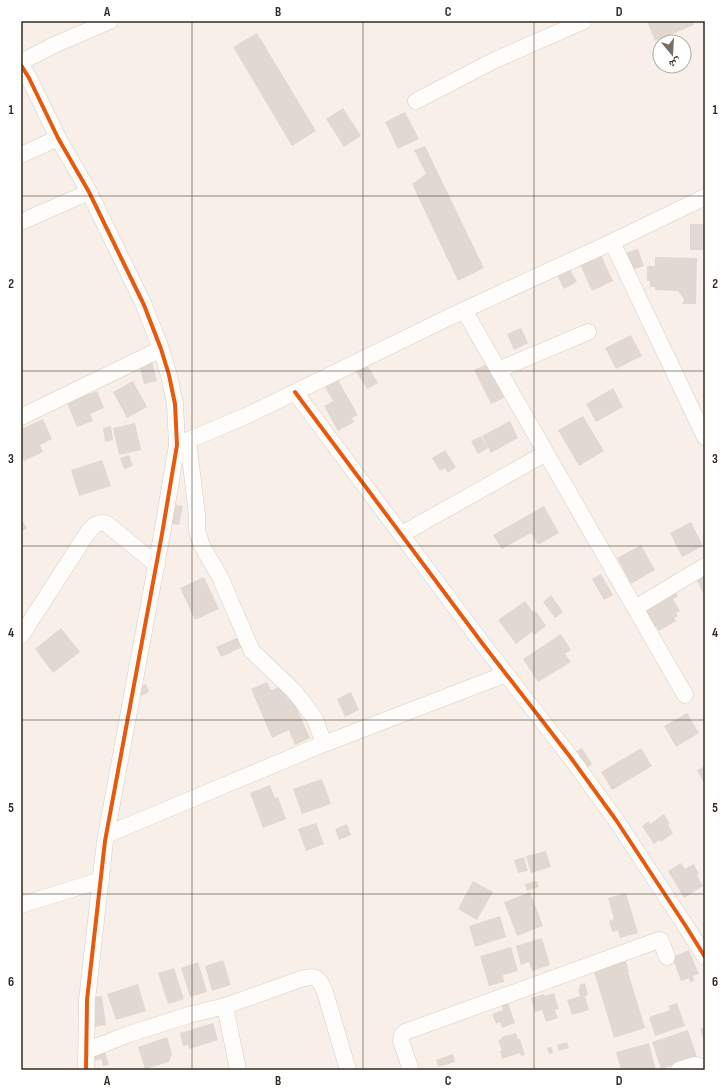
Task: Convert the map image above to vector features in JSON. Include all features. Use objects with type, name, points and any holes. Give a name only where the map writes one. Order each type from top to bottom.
[{"type":"street","points":[[21,62],[54,45],[110,21]]},
{"type":"street","points":[[416,100],[496,60],[584,21]]},
{"type":"street","points":[[21,66],[29,78],[58,138],[89,192],[144,305],[161,349],[169,375],[197,515],[197,531],[202,546],[220,577],[252,650],[294,691],[302,701],[315,720],[324,744]]},
{"type":"street","points":[[21,155],[58,138]]},
{"type":"street","points":[[21,222],[89,192]]},
{"type":"street","points":[[182,443],[246,416],[464,310],[612,242],[705,197]]},
{"type":"street","points":[[612,242],[705,437]]},
{"type":"street","points":[[464,310],[685,695]]},
{"type":"street","points":[[498,370],[588,332]]},
{"type":"street","points":[[21,417],[161,349]]},
{"type":"street","points":[[295,392],[616,820],[705,957]]},
{"type":"street","points":[[86,1070],[87,1000],[106,835],[157,565],[182,443]]},
{"type":"street","points":[[402,534],[546,453]]},
{"type":"street","points":[[21,636],[88,532],[98,523],[101,522],[107,524],[157,565]]},
{"type":"street","points":[[635,608],[705,566]]},
{"type":"street","points":[[106,835],[324,744],[506,674]]},
{"type":"street","points":[[21,905],[100,880]]},
{"type":"street","points":[[410,1070],[401,1041],[404,1032],[659,940],[661,941],[667,957]]},
{"type":"street","points":[[86,1051],[129,1034],[188,1015],[226,1006],[301,979],[311,977],[316,978],[320,982],[325,992],[348,1070]]},
{"type":"street","points":[[226,1006],[238,1070]]},
{"type":"street","points":[[679,1070],[695,1065],[705,1068]]},
{"type":"building","points":[[647,21],[692,21],[694,25],[672,34],[652,34]]},
{"type":"building","points":[[257,33],[316,131],[292,146],[233,47]]},
{"type":"building","points":[[343,108],[361,136],[344,147],[326,119]]},
{"type":"building","points":[[405,112],[419,139],[398,149],[385,122]]},
{"type":"building","points":[[425,146],[484,268],[458,281],[412,184],[426,174],[414,150]]},
{"type":"building","points":[[690,224],[704,224],[704,250],[690,250]]},
{"type":"building","points":[[638,249],[644,266],[631,270],[625,253]]},
{"type":"building","points":[[601,255],[613,281],[592,291],[580,265]]},
{"type":"building","points":[[655,257],[697,258],[696,304],[682,304],[684,299],[678,291],[655,290],[655,287],[650,287],[650,281],[647,281],[647,266],[655,266]]},
{"type":"building","points":[[570,269],[577,282],[564,289],[557,275]]},
{"type":"building","points":[[521,328],[528,343],[514,350],[507,334]]},
{"type":"building","points":[[631,335],[642,356],[616,369],[605,348]]},
{"type":"building","points":[[152,361],[157,381],[144,384],[139,364]]},
{"type":"building","points":[[366,363],[378,383],[367,389],[355,370]]},
{"type":"building","points":[[489,363],[506,397],[491,404],[474,370]]},
{"type":"building","points":[[338,380],[358,415],[352,418],[354,422],[338,431],[324,406],[333,401],[325,387]]},
{"type":"building","points":[[133,381],[147,407],[127,418],[113,392]]},
{"type":"building","points":[[613,388],[623,407],[596,422],[586,404]]},
{"type":"building","points":[[97,391],[104,408],[90,414],[93,421],[77,427],[67,403]]},
{"type":"building","points":[[583,416],[604,451],[579,466],[558,430]]},
{"type":"building","points":[[43,419],[52,439],[40,445],[43,452],[24,461],[21,455],[21,429]]},
{"type":"building","points":[[510,421],[518,438],[491,453],[482,436]]},
{"type":"building","points":[[135,423],[141,450],[119,455],[113,428]]},
{"type":"building","points":[[111,426],[113,440],[105,442],[103,428]]},
{"type":"building","points":[[481,436],[488,448],[478,454],[471,441]]},
{"type":"building","points":[[445,450],[456,467],[448,473],[445,468],[440,471],[432,458]]},
{"type":"building","points":[[129,455],[133,466],[124,469],[120,458]]},
{"type":"building","points":[[102,460],[111,486],[79,496],[71,470]]},
{"type":"building","points":[[171,504],[183,506],[179,525],[167,523]]},
{"type":"building","points":[[544,506],[559,533],[538,545],[531,533],[502,549],[493,535]]},
{"type":"building","points":[[21,518],[27,528],[21,532]]},
{"type":"building","points":[[691,522],[703,546],[682,557],[670,533]]},
{"type":"building","points":[[641,545],[655,570],[631,584],[617,558]]},
{"type":"building","points":[[705,572],[705,597],[695,577]]},
{"type":"building","points":[[601,574],[613,595],[604,600],[592,579]]},
{"type":"building","points":[[204,577],[219,609],[195,620],[180,588]]},
{"type":"building","points":[[673,588],[678,596],[673,599],[680,611],[676,613],[678,616],[674,618],[676,621],[659,631],[656,626],[652,628],[642,612]]},
{"type":"building","points":[[551,595],[563,612],[555,618],[543,602]]},
{"type":"building","points":[[525,601],[534,613],[536,611],[546,626],[534,635],[532,632],[516,644],[498,620]]},
{"type":"building","points":[[61,628],[80,652],[53,673],[35,649]]},
{"type":"building","points":[[561,634],[571,650],[565,654],[571,662],[538,682],[523,659]]},
{"type":"building","points":[[239,637],[243,647],[221,657],[216,647]]},
{"type":"building","points":[[267,682],[271,690],[282,686],[288,699],[292,697],[310,738],[295,745],[289,730],[272,738],[251,689]]},
{"type":"building","points":[[146,684],[149,692],[141,696],[137,688]]},
{"type":"building","points":[[351,692],[359,710],[345,717],[337,699]]},
{"type":"building","points":[[687,713],[699,733],[676,747],[664,726]]},
{"type":"building","points":[[582,748],[592,764],[584,770],[573,753]]},
{"type":"building","points":[[641,748],[652,766],[612,790],[601,772]]},
{"type":"building","points":[[705,766],[705,785],[697,770]]},
{"type":"building","points":[[322,779],[331,804],[302,814],[293,789]]},
{"type":"building","points":[[270,785],[275,798],[278,797],[286,819],[263,828],[250,793]]},
{"type":"building","points":[[664,814],[673,833],[661,842],[660,840],[654,844],[642,826],[649,821],[650,824]]},
{"type":"building","points":[[316,823],[324,844],[306,851],[298,829]]},
{"type":"building","points":[[347,824],[351,835],[339,840],[335,829]]},
{"type":"building","points":[[546,851],[551,867],[531,873],[526,856]]},
{"type":"building","points":[[524,857],[528,871],[518,873],[514,860]]},
{"type":"building","points":[[681,863],[685,869],[694,864],[699,874],[697,875],[703,886],[684,898],[668,871]]},
{"type":"building","points":[[473,881],[493,892],[477,920],[458,909]]},
{"type":"building","points":[[537,881],[539,887],[527,891],[525,884]]},
{"type":"building","points":[[530,892],[543,926],[517,936],[504,902]]},
{"type":"building","points":[[626,893],[638,933],[620,938],[618,931],[612,932],[609,921],[614,919],[608,898]]},
{"type":"building","points":[[500,916],[506,937],[475,947],[469,926]]},
{"type":"building","points":[[542,938],[550,965],[532,971],[529,962],[521,965],[516,946]]},
{"type":"building","points":[[511,947],[518,971],[503,975],[504,982],[489,986],[480,956]]},
{"type":"building","points":[[689,950],[699,974],[693,976],[694,981],[690,982],[689,978],[681,981],[672,957]]},
{"type":"building","points":[[625,959],[645,1028],[614,1038],[593,968]]},
{"type":"building","points":[[223,960],[231,985],[212,991],[205,966]]},
{"type":"building","points":[[198,962],[207,992],[190,997],[181,968]]},
{"type":"building","points":[[174,968],[184,999],[168,1004],[158,973]]},
{"type":"building","points":[[585,983],[588,995],[585,996],[589,1010],[572,1015],[567,1000],[580,996],[578,989],[580,989],[579,985]]},
{"type":"building","points":[[138,984],[146,1011],[116,1020],[107,994]]},
{"type":"building","points":[[554,993],[559,1009],[555,1010],[558,1018],[546,1022],[542,1010],[535,1012],[531,998]]},
{"type":"building","points":[[102,996],[106,1025],[94,1027],[91,997]]},
{"type":"building","points":[[508,1003],[515,1023],[502,1028],[500,1022],[496,1024],[492,1014],[503,1010],[501,1005]]},
{"type":"building","points":[[677,1003],[685,1026],[655,1036],[649,1017],[670,1010],[668,1006]]},
{"type":"building","points":[[213,1023],[218,1040],[189,1049],[188,1045],[183,1046],[180,1033]]},
{"type":"building","points":[[705,1027],[705,1044],[700,1029]]},
{"type":"building","points":[[688,1030],[697,1057],[661,1069],[652,1042]]},
{"type":"building","points":[[516,1033],[518,1039],[520,1039],[525,1055],[521,1056],[520,1053],[502,1059],[500,1051],[502,1051],[498,1040],[502,1039],[501,1037]]},
{"type":"building","points":[[167,1037],[172,1054],[169,1062],[145,1069],[138,1047]]},
{"type":"building","points":[[567,1042],[569,1048],[559,1051],[557,1045]]},
{"type":"building","points":[[649,1043],[656,1070],[621,1070],[616,1052]]},
{"type":"building","points":[[552,1047],[553,1053],[549,1054],[547,1048]]},
{"type":"building","points":[[104,1049],[109,1065],[103,1066],[101,1059],[95,1061],[92,1053]]},
{"type":"building","points":[[453,1054],[455,1062],[438,1067],[436,1060]]},
{"type":"cycle path","points":[[21,65],[29,78],[58,138],[89,192],[144,305],[161,349],[169,375],[175,404],[177,445],[105,841],[87,1000],[86,1070]]},
{"type":"cycle path","points":[[295,392],[616,820],[705,957]]}]
